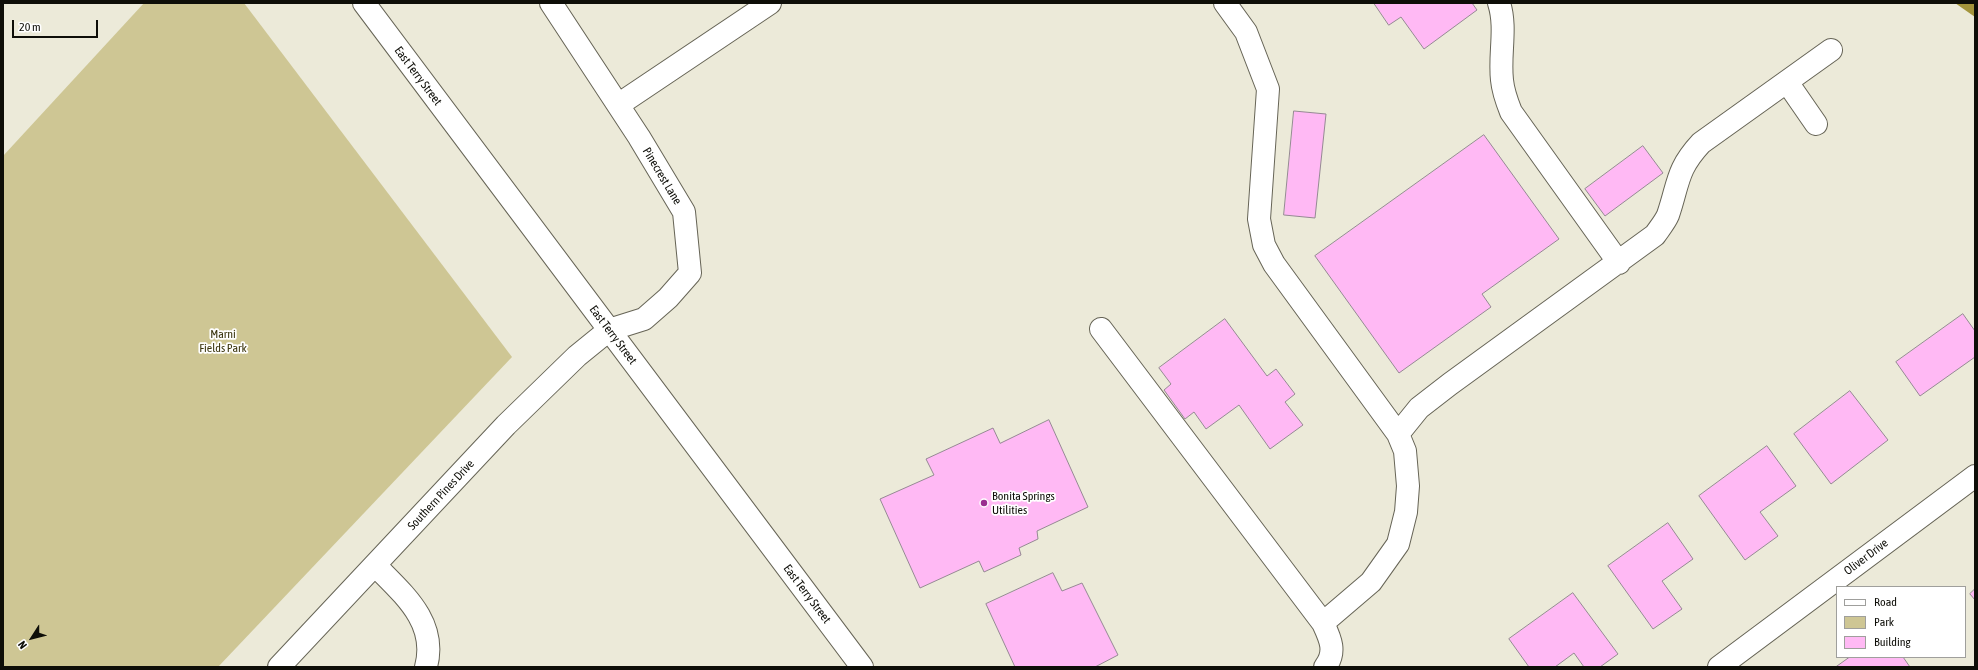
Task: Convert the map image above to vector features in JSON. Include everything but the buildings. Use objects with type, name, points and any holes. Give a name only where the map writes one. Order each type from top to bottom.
[{"type":"street","name":"East Terry Street","points":[[364,3],[862,667]]},
{"type":"street","name":"Pinecrest Lane","points":[[551,3],[618,105],[684,212],[690,273],[668,298],[644,319],[609,330]]},
{"type":"street","points":[[618,105],[770,3]]},
{"type":"street","points":[[1225,3],[1246,32],[1268,89],[1258,219],[1264,244],[1274,264],[1398,434],[1405,452],[1408,486],[1406,512],[1398,544],[1371,582],[1323,623]]},
{"type":"street","points":[[1499,3],[1502,14],[1502,79],[1505,98],[1512,112],[1619,263]]},
{"type":"street","points":[[1398,434],[1419,408],[1450,384],[1619,263],[1655,235],[1668,216],[1681,171],[1689,156],[1697,147],[1831,50]]},
{"type":"street","points":[[1787,82],[1816,124]]},
{"type":"street","points":[[1101,329],[1323,623],[1332,644],[1327,664],[1324,667]]},
{"type":"street","name":"Southern Pines Drive","points":[[279,667],[506,425],[577,356],[609,330]]},
{"type":"street","name":"Oliver Drive","points":[[1731,664],[1975,476]]},
{"type":"street","points":[[375,565],[413,604],[429,644],[426,667]]},
{"type":"green space","name":"Marni Fields Park","points":[[144,3],[244,3],[512,357],[218,667],[3,667],[3,156]]},
{"type":"shaded area","points":[[1955,3],[1975,3],[1975,17]]},
{"type":"place","name":"Bonita Springs Utilities","points":[[984,503]]}]
